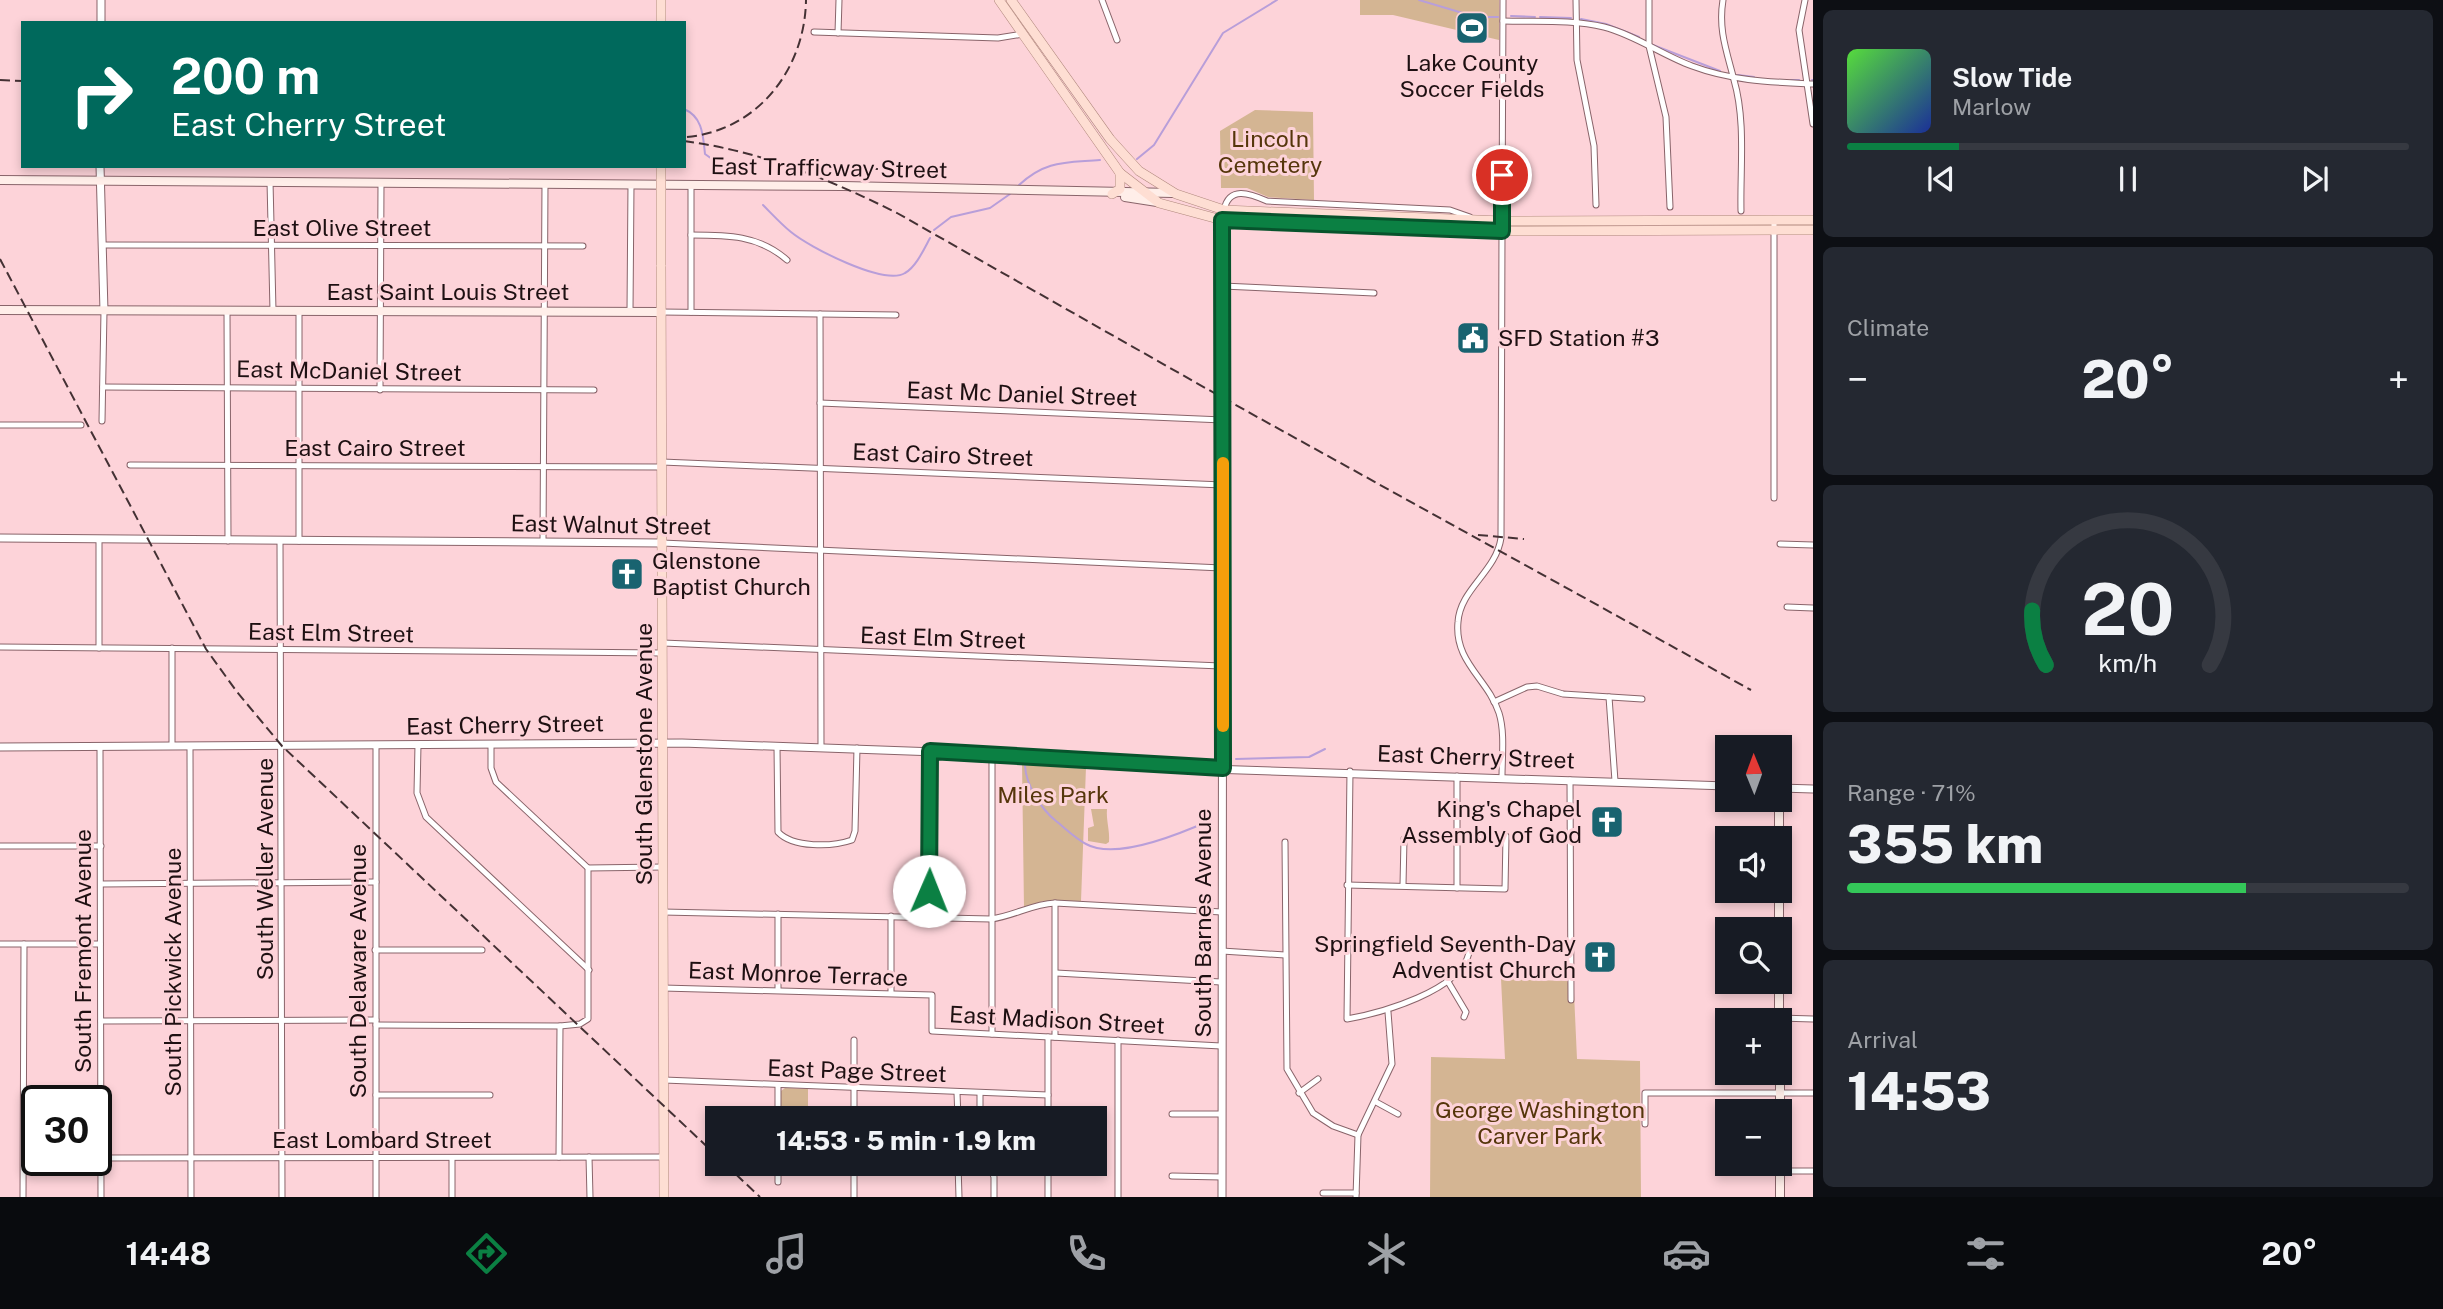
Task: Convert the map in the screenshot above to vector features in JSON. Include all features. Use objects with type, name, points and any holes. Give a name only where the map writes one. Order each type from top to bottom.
[{"type":"main road","points":[[661,0],[661,21]]},
{"type":"main road","points":[[999,0],[1120,173],[1159,203],[1222,220],[1502,226],[1774,225],[1813,220]]},
{"type":"main road","points":[[1011,0],[1119,150],[1139,171],[1176,194],[1224,210],[1477,219],[1502,226]]},
{"type":"main road","name":"South Glenstone Avenue","points":[[661,168],[664,1197]]},
{"type":"main road","points":[[1112,194],[1119,189],[1120,173]]},
{"type":"main road","name":"East Trafficway Street","points":[[0,180],[631,184],[1176,194]]},
{"type":"main road","name":"East Trafficway Street","points":[[1112,194],[1159,203]]},
{"type":"main road","points":[[1774,225],[1813,230]]},
{"type":"main road","name":"East Saint Louis Street","points":[[0,310],[661,312]]},
{"type":"main road","points":[[1780,1085],[1780,1099]]},
{"type":"main road","points":[[1780,1176],[1780,1197]]},
{"type":"street","points":[[101,0],[101,21]]},
{"type":"street","points":[[838,33],[839,0]]},
{"type":"street","points":[[1102,0],[1117,40]]},
{"type":"street","points":[[1502,777],[1502,725],[1494,702],[1462,654],[1458,622],[1468,594],[1485,575],[1499,551],[1503,0]]},
{"type":"street","points":[[1576,0],[1578,72],[1594,146],[1596,205]]},
{"type":"street","points":[[1649,0],[1646,16],[1649,46],[1666,117],[1670,207]]},
{"type":"street","points":[[1723,0],[1722,37],[1734,79],[1739,120],[1741,211]]},
{"type":"street","points":[[1805,0],[1799,30],[1810,84],[1813,124]]},
{"type":"street","points":[[1503,21],[1576,23],[1604,27],[1692,66],[1734,79],[1810,84]]},
{"type":"street","points":[[814,32],[998,38],[1023,34]]},
{"type":"street","points":[[100,168],[104,311],[102,421]]},
{"type":"street","points":[[270,181],[273,311]]},
{"type":"street","points":[[380,390],[382,182]]},
{"type":"street","points":[[544,542],[545,183]]},
{"type":"street","points":[[630,312],[631,184]]},
{"type":"street","points":[[691,185],[691,312]]},
{"type":"street","points":[[1224,210],[1226,200],[1232,194],[1241,193],[1267,201],[1450,210],[1477,219]]},
{"type":"street","name":"South Barnes Avenue","points":[[1222,1197],[1224,210]]},
{"type":"street","points":[[1774,225],[1774,498]]},
{"type":"street","points":[[691,235],[742,237],[774,250],[787,260]]},
{"type":"street","name":"East Olive Street","points":[[102,245],[583,246]]},
{"type":"street","points":[[1223,286],[1374,293]]},
{"type":"street","points":[[227,311],[228,541]]},
{"type":"street","points":[[299,311],[299,541]]},
{"type":"street","name":"East Saint Louis Street","points":[[661,312],[896,315]]},
{"type":"street","points":[[820,314],[821,747]]},
{"type":"street","name":"East McDaniel Street","points":[[103,387],[594,390]]},
{"type":"street","name":"East Mc Daniel Street","points":[[820,403],[1223,420]]},
{"type":"street","points":[[0,425],[81,425]]},
{"type":"street","name":"East Cairo Street","points":[[130,465],[820,467],[1223,485]]},
{"type":"street","name":"East Walnut Street","points":[[0,538],[662,543],[1222,568]]},
{"type":"street","points":[[99,539],[99,648]]},
{"type":"street","name":"South Weller Avenue","points":[[280,541],[282,1197]]},
{"type":"street","points":[[1780,544],[1813,545]]},
{"type":"street","points":[[1787,607],[1813,608]]},
{"type":"street","name":"East Elm Street","points":[[0,647],[281,650],[663,648],[1221,666]]},
{"type":"street","points":[[172,648],[172,746]]},
{"type":"street","points":[[1494,702],[1527,687],[1537,686],[1563,694],[1642,699]]},
{"type":"street","points":[[1609,697],[1615,781]]},
{"type":"street","name":"East Cherry Street","points":[[0,747],[663,743],[857,748],[1179,766],[1199,764],[1223,768],[1715,785]]},
{"type":"street","points":[[491,744],[492,771],[496,782],[588,868],[663,867]]},
{"type":"street","points":[[418,745],[417,793],[426,817],[589,970]]},
{"type":"street","name":"South Pickwick Avenue","points":[[190,746],[191,1197]]},
{"type":"street","name":"South Delaware Avenue","points":[[376,746],[376,1197]]},
{"type":"street","points":[[777,746],[778,832],[793,843],[843,843],[852,840],[855,831],[857,748]]},
{"type":"street","name":"South Fremont Avenue","points":[[100,747],[101,1085]]},
{"type":"street","points":[[929,917],[930,751]]},
{"type":"street","points":[[992,754],[992,1034]]},
{"type":"street","points":[[1350,771],[1347,1019],[1388,1012],[1447,981],[1466,964],[1469,953]]},
{"type":"street","points":[[1457,775],[1457,888]]},
{"type":"street","points":[[1570,780],[1571,1000]]},
{"type":"street","points":[[1792,788],[1813,789]]},
{"type":"street","points":[[1347,885],[1505,889],[1506,836],[1458,835]]},
{"type":"street","points":[[1403,885],[1404,839]]},
{"type":"street","points":[[1285,842],[1285,1057],[1299,1093],[1312,1113],[1333,1126],[1359,1135]]},
{"type":"street","points":[[0,846],[101,846]]},
{"type":"street","points":[[101,1021],[282,1020],[559,1026],[585,1022],[589,1014],[588,868]]},
{"type":"street","points":[[101,884],[376,882]]},
{"type":"street","points":[[1048,1106],[1055,973],[1055,902]]},
{"type":"street","points":[[663,912],[991,919],[1014,916],[1038,904],[1055,902],[1222,912]]},
{"type":"street","points":[[778,914],[778,990]]},
{"type":"street","points":[[891,916],[891,993]]},
{"type":"street","points":[[0,944],[100,944]]},
{"type":"street","points":[[23,1197],[24,944]]},
{"type":"street","points":[[376,950],[482,950]]},
{"type":"street","points":[[1222,951],[1285,955]]},
{"type":"street","points":[[1055,973],[1222,982]]},
{"type":"street","points":[[1447,981],[1466,1012],[1464,1017]]},
{"type":"street","name":"East Monroe Terrace","points":[[663,988],[933,995],[932,1031]]},
{"type":"street","points":[[1323,1193],[1356,1195],[1359,1135],[1392,1064],[1388,1012]]},
{"type":"street","points":[[1792,1019],[1813,1019]]},
{"type":"street","points":[[559,1026],[559,1157]]},
{"type":"street","name":"East Madison Street","points":[[932,1031],[1221,1046]]},
{"type":"street","points":[[854,1040],[854,1106]]},
{"type":"street","points":[[1118,1040],[1118,1197]]},
{"type":"street","points":[[1299,1093],[1318,1079]]},
{"type":"street","name":"East Page Street","points":[[664,1080],[1048,1095]]},
{"type":"street","points":[[778,1085],[778,1106]]},
{"type":"street","points":[[957,1093],[958,1106]]},
{"type":"street","points":[[1645,1124],[1645,1093],[1813,1093]]},
{"type":"street","points":[[376,1095],[490,1094]]},
{"type":"street","points":[[980,1094],[980,1106]]},
{"type":"street","points":[[1376,1102],[1398,1114]]},
{"type":"street","points":[[1172,1114],[1222,1114]]},
{"type":"street","points":[[589,1157],[590,1197]]},
{"type":"street","name":"East Lombard Street","points":[[112,1158],[663,1157]]},
{"type":"street","points":[[452,1158],[452,1197]]},
{"type":"street","points":[[1792,1171],[1813,1171]]},
{"type":"street","name":"South Fremont Avenue","points":[[102,1176],[102,1197]]},
{"type":"street","points":[[778,1176],[778,1182]]},
{"type":"street","points":[[854,1176],[854,1197]]},
{"type":"street","points":[[958,1176],[959,1197]]},
{"type":"street","points":[[994,1176],[994,1197]]},
{"type":"street","points":[[1048,1176],[1048,1197]]},
{"type":"street","points":[[1172,1176],[1222,1177]]},
{"type":"green space","name":"Lake County Soccer Fields","points":[[1360,0],[1499,0],[1499,40],[1393,15],[1360,15]]},
{"type":"green space","name":"Lincoln Cemetery","points":[[1255,110],[1313,112],[1314,200],[1268,197],[1247,188],[1221,188],[1220,131]]},
{"type":"green space","name":"Miles Park","points":[[1022,762],[1086,767],[1081,901],[1043,901],[1024,908]]},
{"type":"green space","points":[[1091,809],[1107,809],[1109,842],[1106,844],[1088,841],[1088,828],[1094,826]]},
{"type":"green space","name":"George Washington Carver Park","points":[[1501,979],[1567,981],[1574,993],[1577,1059],[1640,1061],[1641,1197],[1430,1197],[1431,1057],[1505,1059]]},
{"type":"green space","points":[[785,1088],[808,1089],[808,1106],[781,1106],[781,1091]]},
{"type":"waterway","points":[[1137,159],[1154,145],[1223,33],[1277,0]]},
{"type":"waterway","points":[[1419,0],[1476,17],[1498,17]]},
{"type":"waterway","points":[[1511,16],[1535,17]]},
{"type":"waterway","points":[[1540,17],[1571,18]]},
{"type":"waterway","points":[[1581,19],[1606,24],[1639,37]]},
{"type":"waterway","points":[[1653,45],[1720,71]]},
{"type":"waterway","points":[[1738,75],[1754,77]]},
{"type":"waterway","points":[[1791,80],[1799,80]]},
{"type":"waterway","points":[[686,110],[698,122],[705,154],[733,174]]},
{"type":"waterway","points":[[1019,185],[1038,171],[1056,164],[1100,160]]},
{"type":"waterway","points":[[934,230],[951,217],[990,208],[1010,194]]},
{"type":"waterway","points":[[763,205],[791,232],[813,247],[864,270],[881,274],[895,276],[905,273],[913,267],[930,238]]},
{"type":"waterway","points":[[1236,759],[1309,757],[1325,749]]},
{"type":"waterway","points":[[1025,766],[1031,789],[1045,810],[1078,839],[1099,848],[1114,849],[1149,843],[1211,820]]},
{"type":"railway","points":[[687,137],[713,132],[736,122],[756,109],[773,91],[787,71],[797,49],[804,25],[806,0]]},
{"type":"railway","points":[[0,80],[21,81]]},
{"type":"railway","points":[[686,141],[740,152],[794,168],[897,213],[1223,398],[1751,690]]},
{"type":"railway","points":[[808,166],[899,170]]},
{"type":"railway","points":[[0,259],[206,649],[237,692],[282,746],[705,1145]]},
{"type":"railway","points":[[1478,535],[1524,539]]},
{"type":"railway","points":[[738,1176],[760,1197]]},
{"type":"slow traffic","points":[[1223,463],[1223,726]]},
{"type":"place","name":"Lake County Soccer Fields","points":[[1472,28]]},
{"type":"place","name":"SFD Station #3","points":[[1473,338]]},
{"type":"place","name":"Glenstone Baptist Church","points":[[627,574]]},
{"type":"place","name":"King's Chapel Assembly of God","points":[[1607,822]]},
{"type":"place","name":"Springfield Seventh-Day Adventist Church","points":[[1600,957]]},
{"type":"route","points":[[929,891],[930,751],[1223,768],[1222,220],[1502,231],[1502,175]]}]
